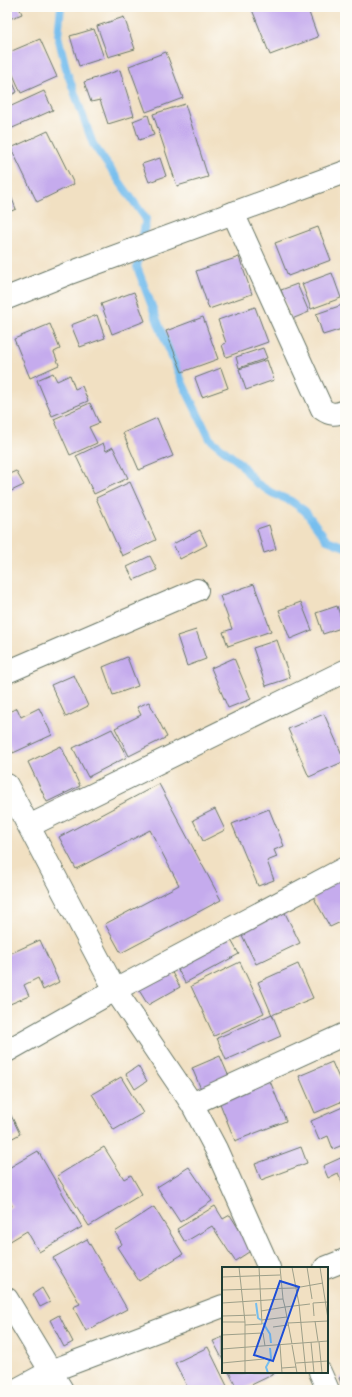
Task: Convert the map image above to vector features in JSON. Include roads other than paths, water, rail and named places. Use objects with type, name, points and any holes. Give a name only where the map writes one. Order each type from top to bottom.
[{"type":"street","points":[[7,298],[345,172]]},
{"type":"street","points":[[233,213],[322,409],[328,414],[337,414],[345,411]]},
{"type":"street","points":[[7,672],[197,590]]},
{"type":"street","points":[[29,826],[345,671]]},
{"type":"street","points":[[7,784],[115,990],[192,1104],[216,1149],[269,1267]]},
{"type":"street","points":[[7,1051],[115,990],[345,868]]},
{"type":"street","points":[[192,1104],[345,1034]]},
{"type":"street","points":[[328,1267],[345,1260]]},
{"type":"street","points":[[7,1299],[62,1390]]},
{"type":"street","points":[[16,1390],[51,1371],[222,1306]]},
{"type":"street","points":[[320,1373],[328,1390]]},
{"type":"waterway","points":[[61,7],[58,36],[67,72],[93,144],[146,219],[137,267],[184,386],[210,439],[241,464],[255,482],[272,493],[291,501],[305,511],[327,540],[345,547]]}]
